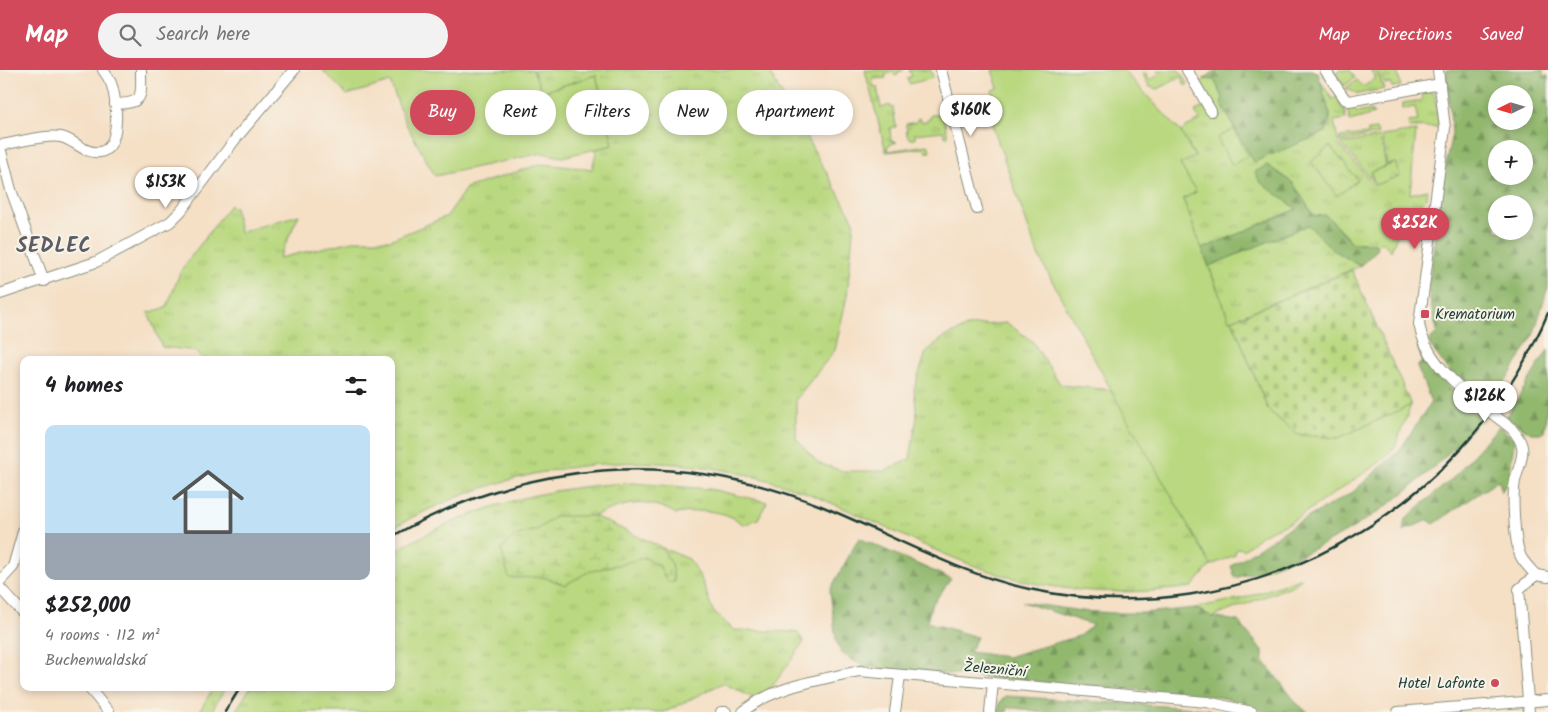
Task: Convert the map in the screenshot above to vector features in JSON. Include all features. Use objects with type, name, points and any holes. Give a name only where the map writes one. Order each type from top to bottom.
[{"type":"street","points":[[44,281],[11,190],[0,148],[60,136],[90,151],[100,152],[114,142],[115,104],[111,82],[103,70]]},
{"type":"street","points":[[115,104],[134,103],[139,100],[141,94],[141,70]]},
{"type":"street","points":[[941,70],[978,209]]},
{"type":"street","points":[[1187,70],[1211,111]]},
{"type":"street","points":[[1324,70],[1345,99],[1349,101],[1440,84]]},
{"type":"street","points":[[1438,70],[1445,128],[1419,324],[1421,338],[1429,352],[1456,385],[1511,428],[1520,438],[1523,447],[1522,459],[1515,482],[1514,505],[1518,544],[1521,557],[1536,575],[1548,577]]},
{"type":"street","points":[[0,294],[44,281],[96,262],[170,222],[181,211],[236,137],[291,71]]},
{"type":"street","points":[[0,581],[13,568],[20,543]]},
{"type":"street","points":[[1529,707],[1519,589],[1536,575]]},
{"type":"street","points":[[0,588],[20,610]]},
{"type":"street","name":"Železniční","points":[[743,712],[751,705],[774,694],[809,682],[860,671],[994,683],[1252,712]]},
{"type":"street","points":[[894,712],[900,676]]},
{"type":"street","points":[[990,712],[994,683]]},
{"type":"street","points":[[91,691],[109,712]]},
{"type":"street","points":[[1398,712],[1529,707],[1548,700]]},
{"type":"street","points":[[721,712],[726,712]]},
{"type":"green space","points":[[322,70],[533,70],[541,90],[485,90],[485,135],[556,135],[556,90],[548,90],[596,75],[600,90],[566,90],[566,135],[611,135],[613,145],[562,157],[542,153],[435,176],[412,135],[475,135],[475,90],[410,90],[410,131],[390,82],[347,95]]},
{"type":"green space","points":[[533,70],[768,70],[779,90],[737,90],[737,135],[805,135],[854,221],[847,296],[835,350],[796,399],[796,438],[818,463],[843,471],[885,471],[910,459],[917,417],[914,389],[926,352],[943,338],[969,326],[1007,323],[1032,341],[1061,385],[1112,390],[1211,565],[1192,587],[1110,592],[1049,586],[999,574],[969,564],[796,489],[745,474],[693,466],[641,463],[589,465],[538,473],[487,487],[438,505],[395,527],[395,356],[200,356],[196,351],[162,347],[148,313],[167,307],[181,270],[230,205],[235,208],[240,232],[299,215],[279,258],[357,240],[390,240],[447,216],[466,188],[541,164],[592,169],[597,149],[613,145],[611,135],[649,135],[649,90],[600,90],[596,75],[548,90],[541,90]]},
{"type":"green space","points":[[865,70],[904,70],[895,76],[893,72],[885,75],[886,78],[872,79],[874,87],[877,87],[881,108],[890,105],[891,108],[893,107],[896,127],[890,128],[891,141],[897,142],[887,146],[888,151],[927,145],[930,152],[926,152],[924,148],[886,152]]},
{"type":"green space","points":[[909,70],[931,70],[933,78],[909,84],[907,78],[912,76]]},
{"type":"green space","points":[[992,70],[1123,70],[1181,132],[1195,157],[1180,164],[1196,192],[1183,199],[1229,320],[1232,320],[1268,410],[1298,435],[1339,438],[1411,405],[1395,447],[1382,461],[1291,522],[1263,534],[1244,550],[1239,548],[1235,551],[1235,555],[1211,565],[1121,408],[1038,255],[989,116],[998,113],[992,90],[998,88]]},
{"type":"green space","points":[[1157,70],[1179,70],[1188,84],[1185,86],[1181,77],[1158,89],[1150,87],[1142,73],[1145,72],[1151,80],[1159,74]]},
{"type":"green space","points":[[1216,70],[1312,70],[1318,73],[1330,115],[1326,132],[1254,162],[1221,104],[1223,97],[1214,80],[1204,79]]},
{"type":"green space","points":[[1339,70],[1350,70],[1355,78],[1344,86],[1335,73]]},
{"type":"green space","points":[[1370,70],[1375,70],[1384,89],[1358,94],[1346,88],[1357,80],[1363,87],[1376,78]]},
{"type":"green space","points":[[1378,70],[1397,70],[1401,86],[1392,87],[1390,83],[1385,84]]},
{"type":"green space","points":[[1446,70],[1543,70],[1543,76],[1548,76],[1548,287],[1533,336],[1491,406],[1459,384],[1431,347],[1429,340],[1437,333],[1428,290],[1441,188],[1452,133]]},
{"type":"green space","points":[[1204,79],[1214,79],[1223,98],[1327,127],[1330,125],[1330,115],[1319,79],[1332,99],[1338,97],[1342,109],[1344,108],[1346,119],[1334,121],[1339,145],[1374,185],[1399,176],[1395,163],[1387,165],[1382,136],[1416,131],[1410,194],[1427,190],[1426,198],[1402,222],[1391,251],[1382,241],[1376,247],[1375,243],[1353,243],[1326,215],[1314,217],[1293,183],[1285,200],[1297,209],[1202,249],[1183,199],[1196,192],[1180,164],[1195,156],[1181,132],[1186,127],[1200,120],[1195,111],[1204,107],[1215,112],[1201,83]]},
{"type":"green space","points":[[1423,92],[1432,92],[1435,96],[1439,127],[1409,128],[1408,122],[1418,121],[1415,107],[1403,109],[1403,103],[1422,100]]},
{"type":"green space","points":[[940,105],[948,136],[944,136],[943,131],[915,134],[915,139],[910,139],[907,135],[906,124],[917,122],[917,119],[920,118],[922,122],[930,119],[931,115],[941,115]]},
{"type":"green space","points":[[1353,106],[1357,113],[1371,110],[1374,114],[1350,121],[1347,107]]},
{"type":"green space","points":[[1234,129],[1248,156],[1232,165],[1217,138]]},
{"type":"green space","points":[[1376,129],[1378,134],[1340,142],[1340,137],[1368,134],[1368,130]]},
{"type":"green space","points":[[1380,137],[1386,166],[1371,172],[1375,183],[1341,144]]},
{"type":"green space","points":[[1330,146],[1358,180],[1337,196],[1311,162]]},
{"type":"green space","points":[[1395,163],[1400,176],[1375,185],[1371,172]]},
{"type":"green space","points":[[1267,165],[1293,183],[1314,216],[1326,215],[1353,243],[1375,243],[1377,250],[1360,266],[1332,249],[1308,225],[1209,266],[1202,249],[1297,209],[1260,182],[1255,172]]},
{"type":"green space","points":[[1308,225],[1332,249],[1360,266],[1229,321],[1209,266]]},
{"type":"green space","points":[[1352,270],[1411,405],[1339,438],[1298,435],[1268,410],[1232,320]]},
{"type":"green space","points":[[1417,345],[1448,387],[1484,415],[1458,444],[1430,470],[1372,516],[1307,552],[1235,578],[1231,566],[1289,528],[1353,492],[1400,450],[1431,402],[1417,367],[1422,361]]},
{"type":"green space","points":[[1548,350],[1548,399],[1544,433],[1531,433],[1506,417]]},
{"type":"green space","points":[[1499,426],[1513,438],[1514,443],[1509,480],[1501,492],[1499,480],[1434,524],[1428,520],[1403,531],[1405,519],[1453,478]]},
{"type":"green space","points":[[633,483],[710,489],[767,502],[758,519],[744,525],[736,519],[720,513],[703,511],[676,514],[656,505],[646,504],[625,505],[595,516],[606,524],[689,559],[701,578],[713,611],[734,630],[797,632],[804,642],[772,687],[753,698],[723,683],[665,712],[235,712],[248,691],[395,691],[395,551],[449,524],[508,502],[568,489]]},
{"type":"green space","points":[[556,516],[594,516],[661,547],[672,564],[674,582],[668,582],[659,566],[645,558],[588,572],[565,585],[543,577],[509,578],[501,549],[514,536],[538,529]]},
{"type":"green space","points":[[859,538],[951,579],[931,606],[927,622],[977,637],[970,652],[1007,657],[1079,636],[1093,625],[1022,602],[1081,611],[1114,613],[1143,613],[1195,608],[1213,617],[1238,621],[1263,651],[1263,660],[1299,706],[1308,712],[1266,712],[1229,699],[1203,695],[864,667],[841,653],[836,640],[830,590]]},
{"type":"green space","points":[[1302,578],[1294,585],[1213,617],[1195,608],[1247,597]]},
{"type":"green space","points":[[211,691],[223,691],[211,712],[199,712]]},
{"type":"green space","points":[[1006,696],[1209,709],[1213,712],[1043,712],[1008,707],[1007,712],[998,712],[1000,702]]},
{"type":"railway","points":[[395,535],[443,511],[495,491],[549,478],[603,470],[657,470],[711,475],[766,487],[821,506],[949,563],[1002,582],[1029,589],[1110,599],[1190,594],[1266,576],[1338,545],[1403,502],[1461,449],[1510,385],[1548,313]]},
{"type":"railway","points":[[225,712],[238,691]]},
{"type":"place","name":"Krematorium","points":[[1425,314]]},
{"type":"place","name":"Hotel Lafonte","points":[[1495,683]]},
{"type":"district","name":"SEDLEC","points":[[54,245]]}]
